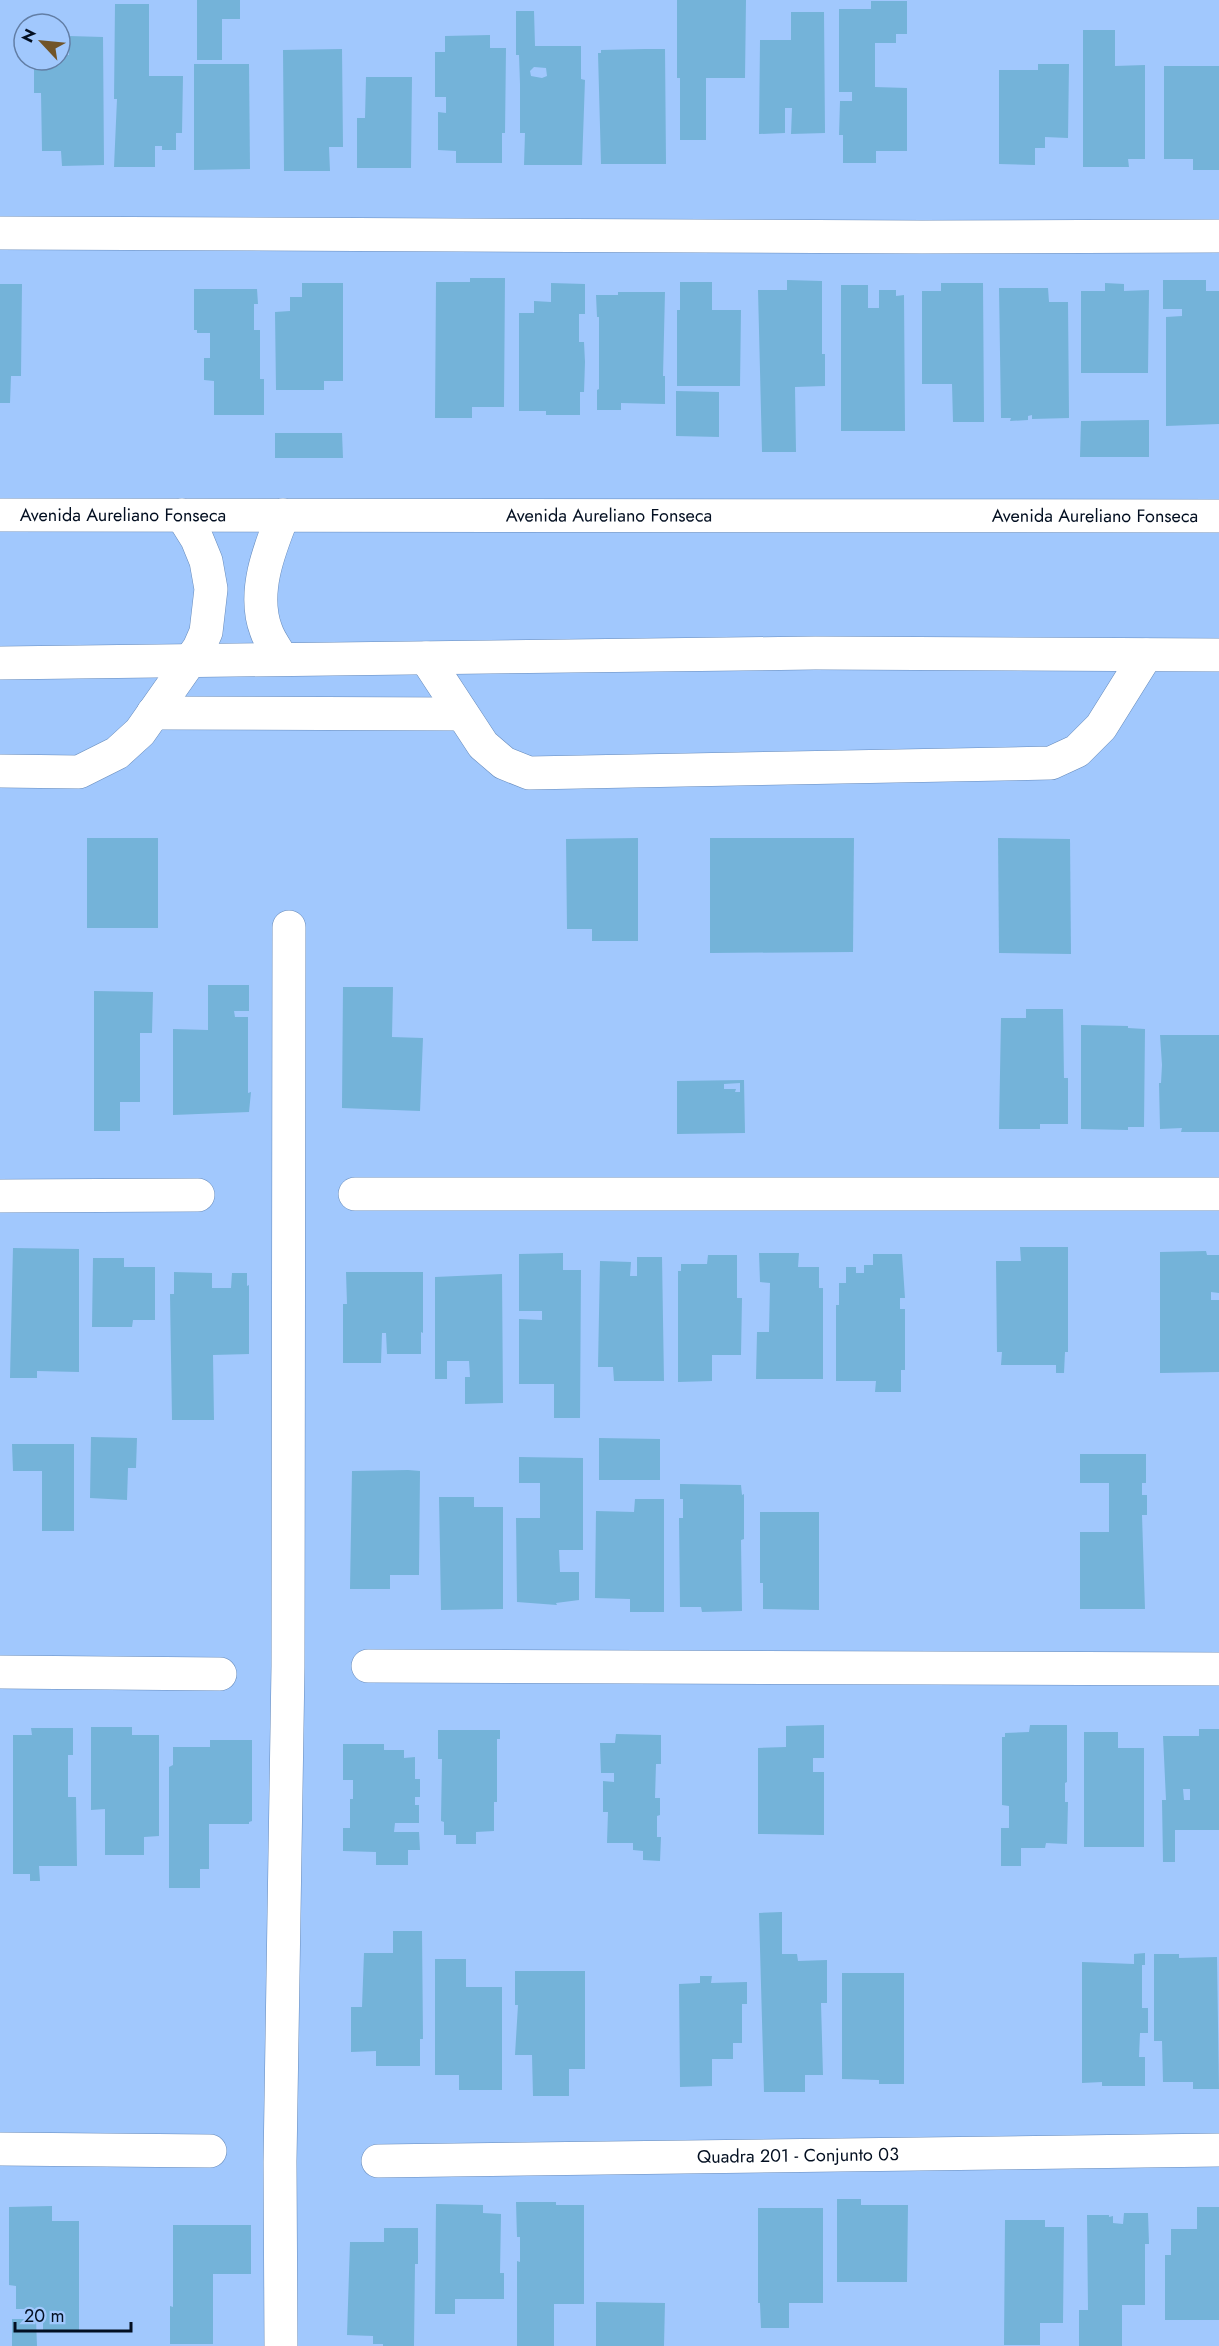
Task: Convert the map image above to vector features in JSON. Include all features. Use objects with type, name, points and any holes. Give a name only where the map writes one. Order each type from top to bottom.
[{"type":"street","points":[[0,233],[1219,236]]},
{"type":"street","name":"Avenida Aureliano Fonseca","points":[[0,515],[1219,516]]},
{"type":"street","points":[[0,771],[79,772],[117,753],[140,732],[199,648],[206,632],[211,589],[206,561],[198,539],[182,515]]},
{"type":"street","points":[[282,659],[266,630],[261,603],[264,570],[283,515]]},
{"type":"street","points":[[0,663],[815,653],[1219,655]]},
{"type":"street","points":[[426,658],[483,745],[504,763],[529,772],[1051,763],[1077,751],[1101,727],[1146,655]]},
{"type":"street","points":[[153,713],[462,714]]},
{"type":"street","points":[[281,2346],[280,2162],[288,1666],[289,927]]},
{"type":"street","points":[[355,1194],[1219,1194]]},
{"type":"street","points":[[0,1196],[198,1195]]},
{"type":"street","points":[[368,1666],[1219,1669]]},
{"type":"street","points":[[0,1672],[220,1674]]},
{"type":"street","points":[[0,2149],[210,2151]]},
{"type":"street","name":"Quadra 201 - Conjunto 03","points":[[378,2161],[1219,2150]]},
{"type":"building","points":[[197,0],[240,0],[240,19],[222,19],[222,60],[197,60]]},
{"type":"building","points":[[677,0],[746,0],[745,78],[706,78],[706,140],[680,140]]},
{"type":"building","points":[[871,1],[907,1],[907,34],[896,34],[896,43],[875,43],[875,87],[907,88],[907,151],[876,151],[876,163],[843,163],[843,135],[839,135],[840,101],[852,101],[852,92],[839,92],[839,9],[871,9]]},
{"type":"building","points":[[115,4],[149,4],[149,76],[183,76],[182,133],[176,133],[176,150],[162,150],[162,146],[155,146],[155,167],[114,167],[117,99],[114,99]]},
{"type":"building","points":[[516,11],[534,11],[535,46],[581,46],[581,79],[585,80],[582,165],[524,165],[525,133],[520,133],[519,55],[516,55]],"holes":[[[534,67],[546,68],[547,76],[542,78],[531,76],[530,71]]]},
{"type":"building","points":[[791,12],[824,12],[825,133],[791,134],[792,108],[785,108],[785,133],[759,134],[760,40],[791,40]]},
{"type":"building","points":[[1083,30],[1115,30],[1115,66],[1145,65],[1145,159],[1128,159],[1129,167],[1083,167]]},
{"type":"building","points":[[490,35],[490,48],[506,48],[505,133],[502,133],[502,163],[456,163],[456,151],[438,150],[438,112],[446,113],[446,97],[435,97],[435,52],[445,52],[445,36]]},
{"type":"building","points":[[72,36],[103,37],[104,165],[62,166],[61,151],[42,151],[41,93],[34,93],[34,72],[72,72]]},
{"type":"building","points":[[342,49],[343,147],[329,147],[330,171],[284,171],[283,50]]},
{"type":"building","points":[[665,49],[666,164],[601,164],[598,53],[601,53],[601,50]]},
{"type":"building","points":[[194,64],[249,64],[250,169],[194,170]]},
{"type":"building","points":[[1038,64],[1069,64],[1068,138],[1045,137],[1045,148],[1035,148],[1035,165],[999,164],[999,70],[1038,70]]},
{"type":"building","points":[[1164,66],[1219,66],[1219,170],[1193,170],[1193,159],[1164,159]]},
{"type":"building","points":[[366,77],[412,77],[411,168],[357,168],[357,118],[365,118]]},
{"type":"building","points":[[470,278],[505,278],[504,407],[472,407],[472,418],[435,418],[436,282],[470,282]]},
{"type":"building","points":[[787,280],[822,281],[822,354],[825,354],[825,386],[795,387],[796,452],[762,452],[758,290],[787,290]]},
{"type":"building","points":[[1163,280],[1206,280],[1206,291],[1219,291],[1219,424],[1166,426],[1166,317],[1182,316],[1182,309],[1163,309]]},
{"type":"building","points":[[680,282],[712,282],[712,310],[741,310],[740,386],[677,386],[677,310],[680,310]]},
{"type":"building","points":[[302,283],[343,283],[343,381],[324,381],[324,390],[276,390],[275,312],[290,311],[290,297],[302,297]]},
{"type":"building","points":[[551,283],[585,284],[585,314],[579,314],[579,342],[584,342],[585,362],[584,392],[580,392],[580,415],[546,415],[546,411],[519,411],[519,313],[534,313],[534,301],[551,302]]},
{"type":"building","points":[[941,283],[983,283],[984,422],[953,422],[952,384],[922,384],[922,291],[941,291]]},
{"type":"building","points":[[1105,283],[1124,284],[1124,291],[1149,290],[1148,373],[1081,373],[1081,291],[1105,291]]},
{"type":"building","points":[[0,284],[22,284],[21,376],[11,376],[10,403],[0,403]]},
{"type":"building","points":[[841,285],[868,285],[868,308],[879,308],[879,290],[896,290],[896,296],[904,295],[905,431],[841,431]]},
{"type":"building","points":[[999,288],[1048,288],[1049,302],[1068,302],[1069,418],[1032,419],[1032,415],[1028,416],[1028,420],[1010,421],[1011,418],[1001,418]]},
{"type":"building","points":[[194,289],[257,289],[258,304],[254,304],[254,330],[260,330],[260,379],[264,379],[264,415],[214,415],[214,381],[204,380],[204,358],[210,358],[210,333],[197,333],[197,330],[194,330]]},
{"type":"building","points":[[618,292],[665,292],[663,376],[665,376],[665,404],[621,403],[621,410],[597,410],[599,317],[597,317],[596,295],[618,295]]},
{"type":"building","points":[[676,391],[719,392],[719,437],[676,436]]},
{"type":"building","points":[[1149,420],[1149,457],[1080,457],[1081,421]]},
{"type":"building","points":[[275,433],[342,433],[343,458],[275,458]]},
{"type":"building","points":[[87,838],[158,838],[158,928],[87,928]]},
{"type":"building","points":[[638,838],[638,941],[592,941],[592,929],[567,929],[566,839]]},
{"type":"building","points":[[710,838],[854,838],[853,952],[710,953]]},
{"type":"building","points":[[998,838],[1070,839],[1071,954],[999,953]]},
{"type":"building","points":[[208,985],[249,985],[249,1011],[234,1011],[235,1017],[248,1017],[248,1093],[251,1092],[249,1112],[173,1115],[173,1029],[208,1030]]},
{"type":"building","points":[[343,987],[393,987],[392,1037],[423,1038],[420,1111],[342,1108]]},
{"type":"building","points":[[94,991],[153,992],[152,1033],[140,1033],[140,1102],[120,1102],[120,1131],[94,1131]]},
{"type":"building","points":[[1026,1009],[1063,1009],[1064,1078],[1068,1078],[1068,1124],[1040,1124],[1040,1129],[999,1129],[1001,1018],[1026,1018]]},
{"type":"building","points":[[1081,1025],[1128,1026],[1128,1028],[1145,1029],[1144,1127],[1128,1127],[1128,1130],[1081,1129]]},
{"type":"building","points":[[1160,1035],[1219,1035],[1219,1132],[1181,1132],[1182,1128],[1160,1129],[1159,1083],[1161,1083],[1162,1065]]},
{"type":"building","points":[[744,1080],[745,1133],[677,1134],[677,1081]],"holes":[[[740,1083],[740,1092],[735,1092],[736,1089],[724,1089],[724,1084]]]},
{"type":"building","points":[[1020,1247],[1068,1247],[1068,1352],[1065,1352],[1064,1373],[1056,1373],[1056,1365],[1001,1365],[1002,1352],[997,1352],[996,1261],[1021,1261]]},
{"type":"building","points":[[13,1248],[79,1249],[79,1372],[37,1371],[37,1378],[10,1378]]},
{"type":"building","points":[[1206,1251],[1207,1255],[1219,1255],[1219,1293],[1211,1292],[1211,1300],[1219,1300],[1219,1372],[1160,1373],[1160,1252]]},
{"type":"building","points":[[563,1253],[563,1270],[581,1270],[580,1418],[554,1418],[554,1384],[519,1384],[519,1319],[542,1320],[542,1311],[519,1311],[519,1254]]},
{"type":"building","points":[[759,1253],[799,1253],[798,1267],[819,1267],[819,1288],[823,1288],[823,1379],[756,1379],[757,1332],[769,1332],[770,1283],[760,1282]]},
{"type":"building","points":[[873,1254],[902,1254],[905,1298],[900,1298],[900,1309],[905,1309],[905,1370],[901,1370],[901,1392],[875,1392],[876,1381],[836,1381],[836,1305],[839,1305],[839,1283],[846,1283],[846,1267],[856,1267],[856,1273],[864,1273],[864,1265],[873,1265]]},
{"type":"building","points":[[708,1255],[737,1255],[737,1298],[742,1298],[741,1355],[712,1355],[712,1381],[678,1382],[678,1271],[681,1271],[681,1264],[707,1264]]},
{"type":"building","points":[[637,1257],[662,1257],[664,1381],[614,1381],[613,1367],[598,1367],[600,1261],[631,1262],[630,1276],[637,1276]]},
{"type":"building","points":[[93,1258],[124,1258],[124,1267],[155,1267],[155,1320],[133,1320],[132,1327],[92,1327]]},
{"type":"building","points":[[174,1272],[212,1273],[212,1288],[231,1288],[232,1273],[247,1273],[249,1354],[213,1355],[214,1420],[172,1420],[170,1294],[174,1294]]},
{"type":"building","points":[[346,1272],[423,1272],[421,1354],[387,1354],[386,1333],[382,1333],[381,1363],[343,1363],[343,1304],[347,1304]]},
{"type":"building","points":[[502,1274],[503,1403],[465,1404],[465,1377],[470,1377],[469,1361],[447,1361],[447,1379],[435,1379],[435,1277]]},
{"type":"building","points":[[91,1437],[137,1438],[136,1468],[128,1468],[127,1500],[90,1498]]},
{"type":"building","points":[[599,1438],[660,1439],[660,1480],[599,1480]]},
{"type":"building","points":[[12,1444],[74,1444],[74,1531],[42,1531],[42,1471],[13,1471]]},
{"type":"building","points":[[1080,1454],[1146,1454],[1146,1483],[1142,1483],[1142,1495],[1147,1495],[1147,1515],[1142,1515],[1145,1609],[1080,1609],[1080,1532],[1109,1532],[1109,1483],[1080,1483]]},
{"type":"building","points":[[519,1457],[583,1458],[583,1550],[559,1550],[560,1572],[579,1572],[579,1600],[556,1603],[557,1605],[517,1602],[516,1518],[540,1518],[540,1483],[519,1483]]},
{"type":"building","points":[[352,1471],[420,1471],[419,1575],[390,1575],[390,1589],[350,1589]]},
{"type":"building","points":[[680,1484],[741,1485],[742,1495],[744,1494],[744,1539],[741,1540],[742,1611],[702,1612],[701,1607],[680,1607],[679,1518],[683,1518],[683,1499],[680,1499]]},
{"type":"building","points":[[439,1497],[474,1497],[474,1507],[503,1507],[503,1609],[441,1610]]},
{"type":"building","points":[[635,1499],[664,1499],[664,1612],[630,1612],[630,1599],[595,1598],[596,1511],[634,1512]]},
{"type":"building","points":[[760,1512],[819,1512],[819,1610],[763,1609],[763,1583],[760,1583]]},
{"type":"building","points":[[824,1725],[824,1758],[813,1758],[813,1772],[824,1772],[824,1835],[758,1834],[758,1748],[786,1747],[786,1726]]},
{"type":"building","points":[[1030,1725],[1067,1725],[1065,1802],[1068,1802],[1067,1844],[1046,1843],[1045,1848],[1021,1848],[1021,1866],[1001,1866],[1001,1828],[1009,1828],[1009,1806],[1002,1805],[1002,1737],[1005,1737],[1005,1733],[1029,1732]]},
{"type":"building","points":[[91,1727],[132,1727],[132,1735],[159,1735],[159,1836],[144,1837],[144,1855],[105,1855],[105,1809],[91,1810]]},
{"type":"building","points":[[31,1728],[73,1728],[73,1755],[68,1755],[68,1797],[76,1797],[77,1866],[39,1866],[40,1881],[30,1881],[30,1874],[13,1874],[13,1735],[32,1735]]},
{"type":"building","points":[[1199,1729],[1219,1729],[1219,1830],[1175,1830],[1175,1862],[1163,1862],[1162,1800],[1166,1800],[1163,1736],[1199,1736]],"holes":[[[1183,1789],[1190,1789],[1190,1800],[1184,1800]]]},
{"type":"building","points":[[438,1730],[500,1730],[500,1739],[497,1739],[497,1802],[494,1802],[494,1831],[476,1832],[476,1844],[456,1844],[456,1835],[444,1835],[444,1822],[441,1821],[442,1759],[438,1759]]},
{"type":"building","points":[[1084,1732],[1118,1732],[1118,1748],[1144,1748],[1144,1847],[1084,1847]]},
{"type":"building","points":[[616,1734],[661,1735],[661,1764],[656,1764],[655,1798],[660,1798],[657,1837],[661,1837],[660,1861],[643,1860],[643,1851],[633,1850],[633,1843],[607,1843],[608,1812],[603,1812],[603,1781],[614,1782],[614,1773],[601,1773],[600,1743],[615,1743]]},
{"type":"building","points":[[210,1740],[252,1740],[252,1821],[249,1824],[209,1824],[209,1869],[200,1869],[200,1888],[169,1888],[169,1767],[173,1765],[173,1747],[210,1747]]},
{"type":"building","points":[[343,1744],[384,1744],[384,1750],[404,1750],[404,1758],[415,1757],[415,1779],[420,1779],[420,1797],[415,1797],[415,1805],[419,1805],[419,1823],[395,1823],[394,1832],[419,1832],[420,1850],[408,1850],[408,1865],[376,1865],[376,1852],[343,1851],[343,1828],[350,1828],[350,1799],[353,1799],[353,1780],[343,1780]]},
{"type":"building","points":[[782,1912],[782,1954],[797,1954],[798,1961],[827,1960],[827,2003],[821,2003],[823,2075],[805,2075],[805,2092],[764,2092],[759,1913]]},
{"type":"building","points":[[393,1931],[422,1931],[423,2039],[420,2039],[420,2066],[376,2066],[376,2051],[351,2052],[351,2007],[362,2007],[364,1953],[393,1953]]},
{"type":"building","points":[[1145,1953],[1145,1965],[1142,1965],[1142,2008],[1148,2008],[1148,2033],[1140,2033],[1139,2057],[1145,2057],[1145,2086],[1102,2086],[1102,2082],[1082,2083],[1082,1962],[1134,1964],[1134,1954]]},
{"type":"building","points":[[1154,1954],[1179,1954],[1179,1958],[1217,1957],[1219,2089],[1193,2089],[1193,2082],[1163,2082],[1162,2041],[1154,2041]]},
{"type":"building","points":[[435,1959],[466,1959],[466,1987],[502,1987],[502,2090],[459,2090],[459,2075],[435,2075]]},
{"type":"building","points":[[515,1971],[585,1971],[585,2069],[569,2069],[569,2096],[533,2096],[532,2055],[515,2055],[518,2005],[515,2005]]},
{"type":"building","points":[[842,1973],[904,1973],[904,2084],[879,2084],[879,2080],[842,2079]]},
{"type":"building","points":[[700,1976],[712,1976],[711,1983],[747,1982],[747,2004],[742,2004],[742,2043],[733,2043],[733,2059],[712,2059],[712,2086],[680,2087],[679,1984],[700,1983]]},
{"type":"building","points":[[837,2199],[861,2199],[861,2205],[908,2205],[907,2282],[837,2282]]},
{"type":"building","points":[[516,2202],[584,2205],[584,2304],[554,2304],[554,2346],[517,2346],[517,2261],[520,2262],[520,2237],[517,2237]]},
{"type":"building","points":[[436,2204],[483,2205],[483,2213],[501,2214],[500,2273],[504,2273],[504,2299],[455,2299],[455,2314],[435,2314]]},
{"type":"building","points":[[52,2206],[52,2221],[79,2221],[79,2331],[43,2331],[43,2309],[16,2309],[16,2286],[9,2285],[9,2207]]},
{"type":"building","points":[[1197,2207],[1219,2207],[1219,2320],[1165,2320],[1165,2255],[1171,2255],[1171,2229],[1197,2229]]},
{"type":"building","points":[[758,2208],[823,2208],[823,2303],[789,2303],[789,2328],[761,2328],[760,2303],[758,2303]]},
{"type":"building","points":[[1124,2213],[1148,2213],[1149,2244],[1145,2244],[1145,2305],[1122,2305],[1122,2346],[1079,2346],[1079,2310],[1088,2310],[1087,2215],[1113,2216],[1113,2223],[1123,2224]]},
{"type":"building","points":[[1005,2220],[1045,2220],[1045,2227],[1064,2227],[1063,2323],[1040,2323],[1040,2345],[1004,2345]]},
{"type":"building","points":[[173,2225],[251,2225],[251,2274],[213,2274],[213,2344],[170,2344],[170,2306],[173,2307]]},
{"type":"building","points":[[384,2228],[418,2228],[414,2346],[383,2346],[383,2344],[373,2344],[373,2336],[347,2335],[350,2242],[384,2242]]},
{"type":"building","points":[[596,2302],[665,2303],[664,2346],[596,2346]]},
{"type":"building","points":[[12,2319],[36,2319],[37,2346],[12,2346]]}]
